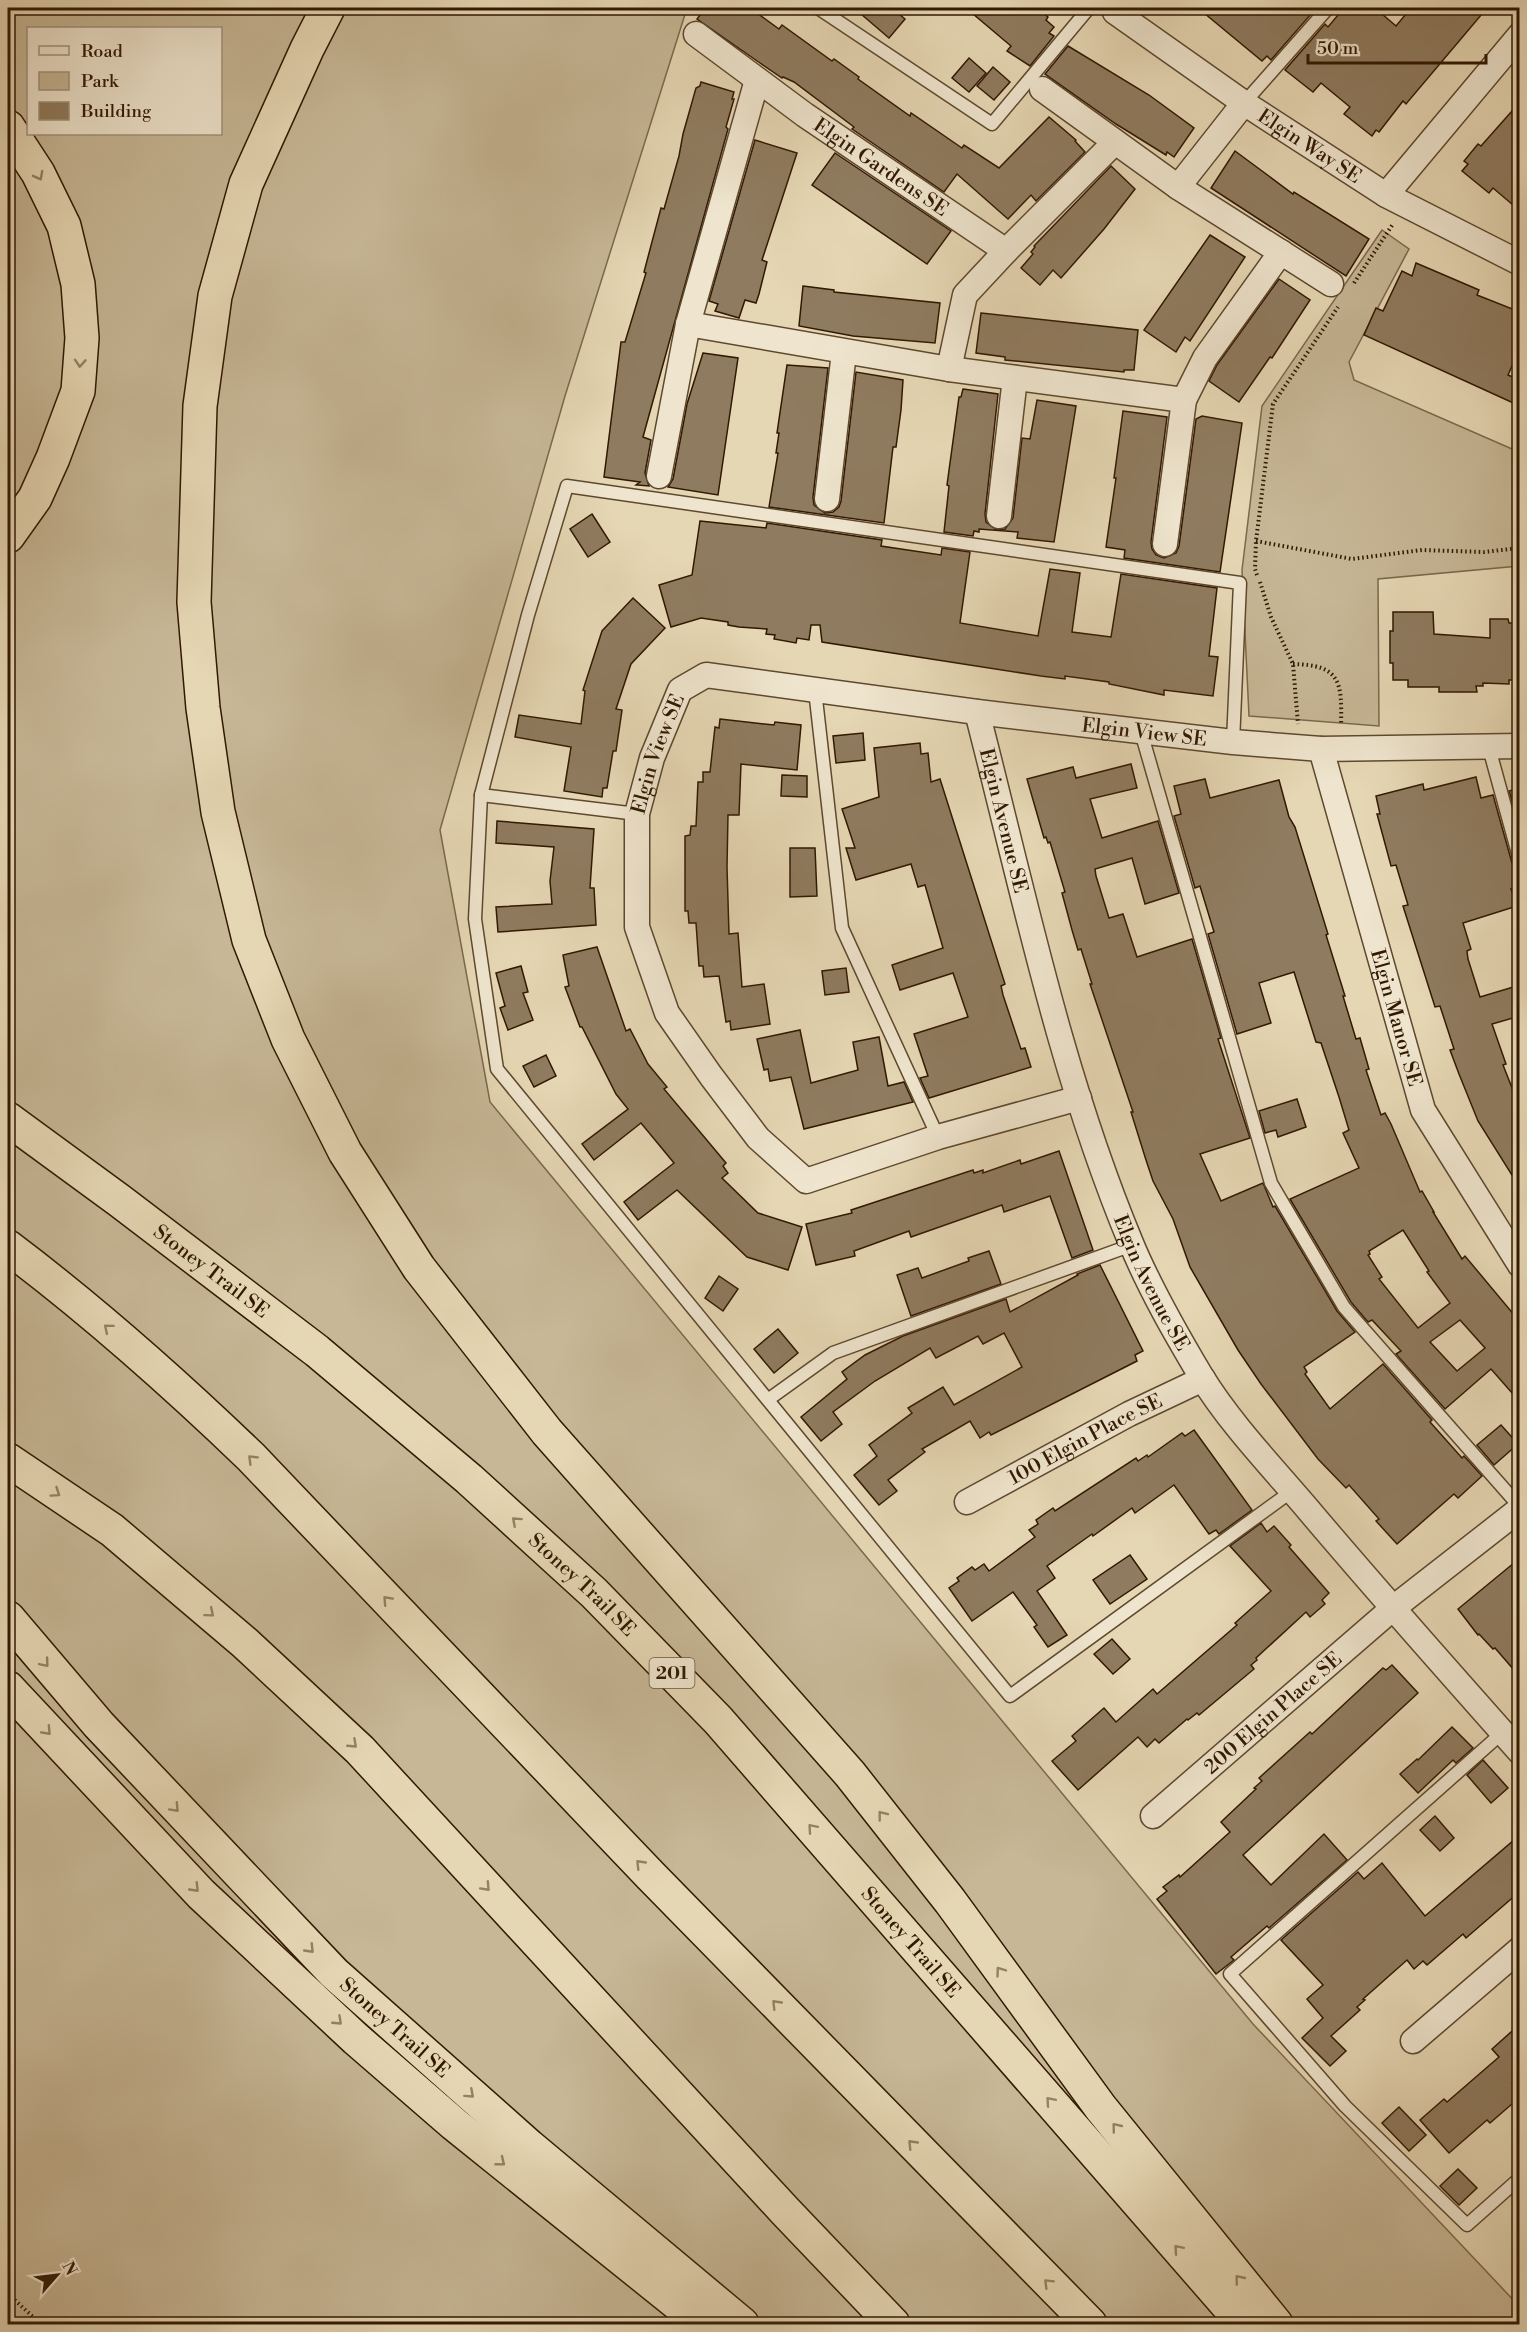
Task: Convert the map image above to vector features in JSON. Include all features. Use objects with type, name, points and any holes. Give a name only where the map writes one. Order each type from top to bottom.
[{"type":"highway","points":[[328,8],[307,48],[246,184],[215,296],[200,406],[194,602],[203,708],[218,812],[249,940],[288,1039],[345,1152],[418,1268],[547,1432],[850,1774],[950,1901],[1101,2108],[1276,2325]]},
{"type":"highway","points":[[8,127],[38,173],[64,226],[78,284],[82,338],[78,391],[62,436],[35,498],[8,536]]},
{"type":"highway","name":"Stoney Trail SE","points":[[8,1119],[317,1351],[469,1479],[594,1593],[718,1720],[1244,2325]]},
{"type":"highway","points":[[8,1247],[185,1394],[251,1457],[660,1884],[1090,2325]]},
{"type":"highway","points":[[8,1460],[112,1530],[245,1643],[360,1750],[770,2195],[893,2325]]},
{"type":"highway","name":"Stoney Trail SE","points":[[8,1618],[99,1725],[334,1973],[529,2146],[742,2325]]},
{"type":"highway","points":[[8,1688],[201,1894],[356,2039],[454,2124],[703,2325]]},
{"type":"street","name":"Elgin Way SE","points":[[1114,9],[1244,103],[1396,201],[1520,263]]},
{"type":"street","name":"Elgin Gardens SE","points":[[696,34],[757,80],[1006,251]]},
{"type":"street","points":[[1396,201],[1520,35]]},
{"type":"street","points":[[659,476],[688,324],[757,80]]},
{"type":"street","points":[[1042,89],[1178,187],[1342,290]]},
{"type":"street","points":[[1178,187],[1244,103]]},
{"type":"street","points":[[949,369],[965,295],[1115,142]]},
{"type":"street","points":[[1165,544],[1184,400],[1205,358],[1281,252]]},
{"type":"street","points":[[688,324],[949,369],[1184,400]]},
{"type":"street","points":[[827,499],[844,352]]},
{"type":"street","points":[[999,516],[1015,378]]},
{"type":"street","name":"Elgin View SE","points":[[1079,1098],[938,1137],[806,1181],[758,1138],[711,1076],[668,1013],[637,927],[638,814],[652,758],[680,690],[706,675],[977,712],[1233,742],[1321,748],[1520,746]]},
{"type":"street","name":"Elgin Avenue SE","points":[[977,712],[1057,1026],[1079,1098],[1132,1245],[1158,1300],[1203,1379],[1241,1430],[1392,1609],[1520,1752]]},
{"type":"street","name":"Elgin Manor SE","points":[[1321,748],[1423,1110],[1520,1265]]},
{"type":"street","name":"100 Elgin Place SE","points":[[967,1502],[1129,1414],[1203,1379]]},
{"type":"street","name":"200 Elgin Place SE","points":[[1153,1816],[1392,1609],[1520,1508]]},
{"type":"street","points":[[1413,2042],[1520,1948]]},
{"type":"lane","points":[[818,8],[992,124],[1089,8]]},
{"type":"lane","points":[[1244,103],[1328,8]]},
{"type":"lane","points":[[1233,742],[1240,583],[567,486],[528,615],[481,795],[475,919],[497,1069],[1010,1696],[1292,1491]]},
{"type":"lane","points":[[815,690],[842,928],[938,1137]]},
{"type":"lane","points":[[1141,732],[1271,1183],[1344,1307],[1520,1508]]},
{"type":"lane","points":[[1490,748],[1520,861]]},
{"type":"lane","points":[[481,795],[638,814]]},
{"type":"lane","points":[[769,1399],[833,1353],[1132,1245]]},
{"type":"lane","points":[[1502,1733],[1230,1974],[1345,2106],[1467,2225],[1520,2178]]},
{"type":"path","points":[[1293,664],[1314,664],[1329,671],[1338,684],[1341,698],[1341,729],[1321,748],[1298,730],[1293,664],[1271,617],[1255,569],[1256,541],[1273,404],[1396,201]]},
{"type":"path","points":[[1256,541],[1352,559],[1422,549],[1484,552],[1520,548]]},
{"type":"path","points":[[8,2294],[41,2325]]},
{"type":"green space","points":[[8,8],[687,8],[565,396],[440,830],[490,1102],[1253,2024],[1519,2306],[1519,2324],[8,2324]]},
{"type":"green space","points":[[1382,230],[1409,249],[1349,362],[1354,380],[1519,452],[1519,566],[1378,579],[1379,726],[1249,716],[1242,570],[1262,406]]},
{"type":"building","points":[[705,8],[750,8],[779,29],[782,25],[832,61],[834,59],[910,116],[911,113],[962,148],[964,145],[999,168],[1049,117],[1076,140],[1085,152],[1036,201],[1031,195],[1008,219],[957,174],[944,192],[852,129],[854,127],[794,82],[782,78],[697,19]]},
{"type":"building","points":[[854,8],[892,8],[905,19],[889,38]]},
{"type":"building","points":[[966,8],[1038,8],[1048,17],[1046,20],[1054,27],[1049,33],[1054,36],[1030,66],[1007,51],[1011,46]]},
{"type":"building","points":[[1198,8],[1305,8],[1312,13],[1271,60],[1267,56],[1262,61]]},
{"type":"building","points":[[1344,8],[1375,8],[1396,26],[1411,8],[1487,8],[1406,104],[1403,101],[1379,132],[1376,130],[1372,136],[1344,114],[1350,107],[1321,83],[1313,92],[1285,70],[1325,24],[1328,27]]},
{"type":"building","points":[[1068,46],[1149,95],[1194,128],[1174,157],[1167,152],[1166,155],[1116,124],[1045,74]]},
{"type":"building","points":[[969,58],[986,73],[969,92],[952,78]]},
{"type":"building","points":[[993,67],[1010,82],[994,100],[977,86]]},
{"type":"building","points":[[701,82],[734,92],[732,99],[734,99],[726,127],[728,129],[643,437],[651,440],[645,473],[649,486],[636,485],[640,482],[604,477],[621,342],[625,342],[646,273],[644,272],[661,208],[664,209],[679,156],[696,88]]},
{"type":"building","points":[[1520,102],[1520,211],[1493,188],[1489,193],[1462,171],[1468,164],[1464,161],[1478,144],[1481,146]]},
{"type":"building","points":[[755,140],[797,153],[762,260],[767,262],[756,303],[745,300],[739,318],[715,311],[718,304],[709,301]]},
{"type":"building","points":[[1235,151],[1293,194],[1294,192],[1369,239],[1346,276],[1211,188]]},
{"type":"building","points":[[835,153],[951,231],[927,264],[812,185]]},
{"type":"building","points":[[1111,166],[1135,189],[1061,278],[1053,270],[1040,285],[1021,268],[1033,254],[1031,252],[1034,246]]},
{"type":"building","points":[[1210,235],[1245,257],[1190,341],[1185,337],[1176,352],[1144,330]]},
{"type":"building","points":[[1416,263],[1479,290],[1477,295],[1520,312],[1520,348],[1508,375],[1520,380],[1520,406],[1364,335],[1376,308],[1383,311],[1402,271],[1412,276]]},
{"type":"building","points":[[1279,279],[1310,300],[1272,358],[1270,357],[1239,402],[1209,381],[1217,365]]},
{"type":"building","points":[[803,286],[834,290],[834,292],[940,303],[935,343],[853,336],[799,326]]},
{"type":"building","points":[[981,313],[1138,330],[1134,370],[1124,370],[1124,372],[1005,360],[1005,357],[976,353]]},
{"type":"building","points":[[703,353],[738,358],[718,495],[668,487],[673,479],[687,404]]},
{"type":"building","points":[[787,365],[828,368],[813,497],[814,505],[825,513],[833,512],[839,507],[841,501],[856,372],[903,380],[901,410],[896,447],[893,447],[884,523],[769,507],[778,453],[776,453],[779,433],[777,433]]},
{"type":"building","points":[[963,389],[998,394],[985,514],[986,522],[997,530],[1005,529],[1013,518],[1022,438],[1030,439],[1037,400],[1076,406],[1054,542],[1017,538],[1018,532],[979,529],[979,532],[974,531],[973,536],[944,532],[949,486],[947,485],[959,397]]},
{"type":"building","points":[[1123,411],[1167,417],[1151,542],[1156,555],[1164,558],[1176,553],[1179,546],[1196,419],[1202,416],[1242,423],[1220,572],[1124,558],[1125,550],[1106,547]]},
{"type":"building","points":[[592,514],[610,542],[588,557],[570,529]]},
{"type":"building","points":[[700,521],[766,528],[767,523],[882,540],[881,546],[941,555],[942,548],[970,552],[960,623],[1038,636],[1050,569],[1080,573],[1072,632],[1111,637],[1121,574],[1217,588],[1209,656],[1218,657],[1213,696],[1164,690],[1164,695],[1109,684],[1109,682],[1065,676],[1065,679],[1041,676],[822,642],[820,625],[811,625],[809,640],[797,638],[796,643],[774,639],[775,635],[766,634],[767,629],[739,627],[728,625],[728,622],[701,618],[671,627],[659,585],[692,575]]},
{"type":"building","points":[[633,598],[665,628],[631,664],[616,709],[622,710],[616,751],[613,751],[607,788],[603,788],[602,797],[564,791],[571,747],[515,737],[519,715],[581,724],[585,691],[583,690],[602,631]]},
{"type":"building","points":[[1393,612],[1433,612],[1434,634],[1490,638],[1490,619],[1508,619],[1509,623],[1519,623],[1520,680],[1509,680],[1509,684],[1483,683],[1483,686],[1476,686],[1477,692],[1439,692],[1439,687],[1408,687],[1408,680],[1393,680],[1393,663],[1390,663],[1390,631],[1393,631]]},
{"type":"building","points":[[720,719],[774,725],[775,722],[801,725],[797,770],[741,764],[739,815],[728,815],[729,934],[738,933],[742,987],[764,984],[770,1024],[731,1030],[730,1021],[726,1022],[719,976],[704,977],[703,966],[699,966],[696,923],[689,923],[688,911],[685,911],[685,836],[690,835],[691,826],[696,826],[698,782],[703,782],[703,772],[710,772],[715,727],[719,728]]},
{"type":"building","points":[[863,733],[865,760],[836,763],[833,736]]},
{"type":"building","points":[[920,743],[921,754],[928,753],[931,782],[940,779],[1005,984],[1001,986],[1003,995],[1021,1049],[1025,1048],[1031,1067],[929,1098],[920,1078],[928,1076],[914,1034],[968,1017],[953,973],[900,990],[892,965],[943,948],[925,885],[918,887],[911,864],[856,880],[846,848],[855,848],[842,809],[879,797],[874,748]]},
{"type":"building","points":[[1131,764],[1137,788],[1090,799],[1102,838],[1158,821],[1179,893],[1145,904],[1132,858],[1095,869],[1096,876],[1109,918],[1123,914],[1137,957],[1192,939],[1221,1038],[1218,1039],[1250,1138],[1200,1154],[1221,1201],[1263,1183],[1273,1207],[1275,1206],[1337,1311],[1355,1332],[1304,1367],[1307,1372],[1305,1374],[1330,1409],[1383,1364],[1432,1420],[1430,1422],[1462,1458],[1464,1456],[1482,1476],[1458,1498],[1454,1494],[1397,1544],[1376,1521],[1379,1519],[1349,1485],[1346,1488],[1318,1459],[1238,1350],[1190,1267],[1173,1219],[1153,1181],[1081,949],[1078,950],[1062,893],[1065,892],[1050,842],[1048,843],[1046,837],[1044,838],[1027,779],[1073,767],[1076,778]]},
{"type":"building","points":[[782,775],[807,776],[807,797],[781,796]]},
{"type":"building","points":[[1476,777],[1481,798],[1493,795],[1512,863],[1520,869],[1520,888],[1511,889],[1517,906],[1463,923],[1471,949],[1467,951],[1468,959],[1480,997],[1520,985],[1520,1016],[1492,1024],[1506,1064],[1503,1065],[1520,1108],[1520,1188],[1478,1121],[1459,1074],[1450,1050],[1454,1049],[1440,1006],[1435,1007],[1403,906],[1408,905],[1396,865],[1391,866],[1377,814],[1380,814],[1376,796],[1423,784],[1424,790]]},
{"type":"building","points":[[1205,779],[1210,798],[1279,780],[1328,934],[1326,935],[1356,1039],[1360,1038],[1369,1069],[1366,1070],[1381,1115],[1385,1113],[1420,1192],[1422,1191],[1462,1259],[1465,1256],[1520,1322],[1520,1402],[1491,1369],[1445,1409],[1396,1354],[1401,1351],[1372,1320],[1368,1322],[1351,1302],[1290,1199],[1359,1168],[1343,1133],[1349,1130],[1321,1043],[1316,1042],[1294,972],[1259,983],[1271,1023],[1237,1034],[1208,934],[1214,932],[1200,886],[1195,888],[1174,816],[1181,814],[1174,786]],"holes":[[[1403,1230],[1429,1271],[1427,1272],[1450,1303],[1418,1328],[1379,1279],[1382,1277],[1368,1255],[1369,1251]],[[1460,1320],[1485,1348],[1457,1371],[1430,1342]]]},
{"type":"building","points":[[1520,788],[1520,828],[1509,791]]},
{"type":"building","points":[[497,821],[594,829],[590,888],[594,888],[596,925],[498,932],[496,907],[552,904],[550,881],[554,847],[496,843]]},
{"type":"building","points":[[790,848],[815,848],[817,896],[790,897]]},
{"type":"building","points":[[597,947],[626,1031],[630,1029],[648,1064],[667,1087],[664,1089],[726,1163],[723,1166],[728,1173],[722,1178],[758,1213],[802,1227],[788,1270],[747,1257],[677,1190],[638,1220],[624,1202],[674,1163],[641,1123],[594,1160],[582,1144],[628,1109],[616,1094],[580,1027],[565,987],[569,986],[563,955]]},
{"type":"building","points":[[521,966],[528,992],[523,993],[533,1020],[508,1030],[500,1008],[505,1006],[496,973]]},
{"type":"building","points":[[846,968],[849,992],[825,995],[822,971]]},
{"type":"building","points":[[800,1030],[811,1083],[858,1070],[853,1042],[879,1037],[888,1086],[904,1082],[913,1102],[804,1129],[791,1077],[770,1081],[768,1069],[764,1070],[757,1039]]},
{"type":"building","points":[[546,1055],[556,1076],[534,1087],[523,1066]]},
{"type":"building","points":[[1297,1099],[1306,1127],[1278,1137],[1276,1130],[1265,1133],[1259,1111]]},
{"type":"building","points":[[1059,1151],[1093,1250],[1072,1258],[1050,1196],[1004,1212],[1002,1205],[911,1237],[909,1231],[854,1251],[855,1256],[816,1265],[806,1224],[852,1213],[851,1210],[973,1170],[974,1173],[983,1170],[983,1173],[1020,1160],[1021,1164]]},
{"type":"building","points":[[989,1251],[1001,1284],[911,1316],[897,1275],[918,1268],[922,1278]]},
{"type":"building","points":[[1100,1265],[1143,1351],[1135,1355],[1137,1361],[991,1435],[989,1432],[980,1438],[970,1421],[922,1449],[925,1452],[888,1480],[897,1491],[879,1505],[854,1475],[877,1456],[869,1445],[912,1413],[908,1408],[943,1387],[954,1405],[1022,1367],[1004,1333],[983,1344],[978,1336],[936,1358],[930,1348],[875,1381],[833,1412],[842,1424],[821,1441],[801,1417],[847,1379],[842,1372],[865,1355],[903,1336],[1006,1299],[1010,1312],[1077,1274]]},
{"type":"building","points":[[719,1276],[738,1289],[723,1311],[705,1298]]},
{"type":"building","points":[[778,1329],[798,1353],[774,1373],[754,1349]]},
{"type":"building","points":[[1501,1425],[1518,1444],[1494,1465],[1477,1445]]},
{"type":"building","points":[[1194,1430],[1252,1510],[1219,1534],[1216,1530],[1209,1534],[1174,1485],[1135,1513],[1132,1508],[1093,1536],[1092,1534],[1047,1566],[1055,1578],[1037,1591],[1067,1635],[1048,1647],[1034,1627],[1037,1625],[1013,1592],[972,1621],[949,1588],[959,1581],[957,1578],[972,1567],[975,1570],[984,1564],[989,1571],[1035,1537],[1029,1530],[1038,1524],[1036,1520],[1053,1508],[1055,1511],[1136,1458],[1138,1461],[1147,1455],[1148,1457],[1182,1433],[1185,1436]]},
{"type":"building","points":[[1261,1523],[1267,1532],[1274,1526],[1329,1593],[1322,1600],[1325,1604],[1310,1617],[1306,1612],[1256,1658],[1257,1660],[1251,1665],[1254,1669],[1199,1715],[1197,1713],[1187,1719],[1159,1743],[1155,1739],[1147,1747],[1138,1737],[1078,1790],[1052,1761],[1076,1741],[1072,1736],[1104,1708],[1116,1722],[1153,1689],[1157,1694],[1237,1625],[1235,1623],[1271,1591],[1230,1546]]},
{"type":"building","points":[[1130,1555],[1147,1579],[1110,1604],[1093,1580]]},
{"type":"building","points":[[1520,1558],[1520,1677],[1495,1648],[1493,1649],[1478,1635],[1458,1609]]},
{"type":"building","points":[[1112,1639],[1130,1659],[1113,1674],[1094,1654]]},
{"type":"building","points":[[1392,1665],[1418,1693],[1243,1855],[1271,1885],[1324,1834],[1347,1860],[1269,1928],[1267,1926],[1231,1957],[1234,1960],[1216,1974],[1157,1899],[1167,1891],[1163,1887],[1179,1875],[1180,1877],[1230,1832],[1221,1822],[1256,1789],[1254,1788],[1262,1781],[1259,1778],[1310,1732],[1312,1734],[1383,1668],[1386,1670]]},
{"type":"building","points":[[1452,1727],[1473,1748],[1456,1763],[1453,1760],[1418,1793],[1400,1774]]},
{"type":"building","points":[[1483,1760],[1508,1788],[1491,1803],[1467,1775]]},
{"type":"building","points":[[1435,1816],[1454,1838],[1440,1851],[1420,1830]]},
{"type":"building","points":[[1520,1835],[1520,1888],[1516,1891],[1518,1893],[1466,1938],[1463,1934],[1427,1965],[1423,1961],[1414,1969],[1407,1960],[1363,1999],[1365,2000],[1357,2007],[1360,2010],[1331,2036],[1346,2051],[1330,2066],[1302,2038],[1323,2018],[1307,1999],[1323,1985],[1281,1940],[1358,1872],[1364,1879],[1382,1863],[1425,1916]]},
{"type":"building","points":[[1520,2024],[1520,2080],[1517,2078],[1512,2083],[1520,2092],[1520,2097],[1490,2123],[1487,2120],[1449,2153],[1420,2120],[1444,2099],[1447,2102],[1499,2057],[1492,2049]]},
{"type":"building","points":[[1399,2107],[1426,2135],[1409,2151],[1382,2123]]},
{"type":"building","points":[[1458,2169],[1477,2188],[1459,2205],[1440,2186]]}]
